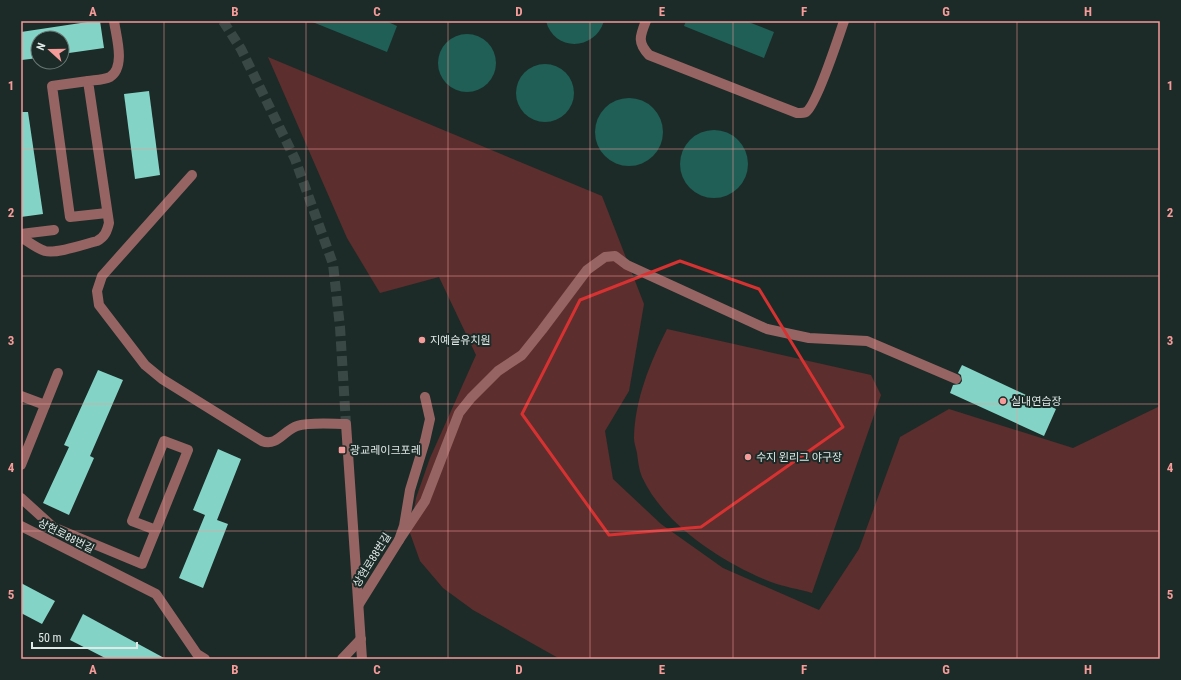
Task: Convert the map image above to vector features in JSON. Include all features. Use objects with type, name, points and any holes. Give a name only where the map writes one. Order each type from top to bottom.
[{"type":"street","points":[[107,212],[70,218],[52,86],[109,77],[115,72],[118,66],[119,55],[114,21]]},
{"type":"street","points":[[646,21],[640,39],[642,48],[649,55],[797,113],[806,112],[818,92],[844,21]]},
{"type":"street","points":[[21,236],[32,245],[47,251],[55,251],[97,241],[102,238],[107,231],[109,223],[88,81]]},
{"type":"street","points":[[192,175],[102,276],[98,284],[97,291],[99,305],[138,356],[154,373],[262,441],[267,443],[274,442],[288,430],[297,426],[346,424],[359,604]]},
{"type":"street","points":[[21,236],[54,230]]},
{"type":"street","points":[[399,540],[425,501],[459,413],[471,398],[498,371],[522,355],[587,270],[606,257],[615,256],[627,265],[767,329],[808,338],[867,341],[956,380]]},
{"type":"street","points":[[21,465],[58,373]]},
{"type":"street","points":[[21,396],[45,405]]},
{"type":"street","name":"상현로88번길","points":[[362,659],[359,604],[399,540],[404,526],[410,490],[430,419],[425,397]]},
{"type":"street","points":[[21,498],[53,527],[142,564],[156,530],[188,450],[164,441],[132,521],[156,530]]},
{"type":"street","name":"상현로88번길","points":[[21,526],[156,594],[197,654],[205,659]]},
{"type":"street","points":[[342,659],[361,640]]},
{"type":"highlighted area","points":[[680,261],[759,289],[843,427],[701,527],[609,535],[522,414],[580,300]]},
{"type":"shaded area","points":[[310,21],[386,21],[397,26],[387,52]]},
{"type":"shaded area","points":[[546,21],[604,21],[599,31],[592,38],[575,44],[565,43],[557,38],[550,31]]},
{"type":"shaded area","points":[[686,21],[746,21],[774,32],[764,58],[684,26]]},
{"type":"shaded area","points":[[461,34],[473,34],[488,42],[496,57],[496,69],[488,84],[473,92],[461,92],[446,84],[438,69],[438,57],[446,42]]},
{"type":"shaded area","points":[[268,57],[602,196],[644,304],[629,391],[605,431],[613,479],[661,524],[723,568],[819,610],[859,549],[900,437],[949,409],[1073,448],[1160,406],[1160,659],[560,659],[473,610],[443,588],[420,561],[410,533],[416,498],[430,458],[476,355],[439,277],[380,293],[347,238]]},
{"type":"shaded area","points":[[539,64],[551,64],[566,72],[574,87],[574,99],[566,114],[551,122],[539,122],[524,114],[516,99],[516,87],[524,72]]},
{"type":"shaded area","points":[[629,98],[642,101],[653,108],[660,119],[663,132],[660,145],[653,156],[642,163],[629,166],[616,163],[605,156],[598,145],[595,132],[598,119],[605,108],[616,101]]},
{"type":"shaded area","points":[[714,130],[727,133],[738,140],[745,151],[748,164],[745,177],[738,188],[727,195],[714,198],[701,195],[690,188],[683,177],[680,164],[683,151],[690,140],[701,133]]},
{"type":"shaded area","name":"수지 윈리그 야구장","points":[[667,329],[871,375],[881,395],[812,593],[771,582],[715,553],[680,526],[665,511],[652,495],[642,477],[634,440],[637,409],[649,368]]},
{"type":"building","points":[[100,21],[104,48],[70,53],[70,30],[34,30]]},
{"type":"building","points":[[30,31],[30,59],[22,60],[21,32]]},
{"type":"building","points":[[149,91],[160,175],[135,179],[124,94]]},
{"type":"building","points":[[21,112],[28,112],[43,214],[21,217]]},
{"type":"building","name":"실내연습장","points":[[962,365],[1056,409],[1044,436],[950,393],[953,385],[960,384],[962,381],[961,375],[958,373]]},
{"type":"building","points":[[98,370],[123,380],[90,456],[94,458],[69,515],[43,503],[69,447],[64,445]]},
{"type":"building","points":[[218,449],[241,459],[217,520],[228,524],[203,588],[179,578],[205,515],[193,510]]},
{"type":"building","points":[[21,583],[55,601],[42,624],[21,613]]},
{"type":"building","points":[[83,614],[166,659],[107,659],[70,640]]},
{"type":"tunnel","points":[[223,21],[241,49],[295,159],[333,264],[340,327],[346,424]]},
{"type":"place","name":"지예슬유치원","points":[[422,340]]},
{"type":"place","name":"실내연습장","points":[[1003,401]]},
{"type":"place","name":"광교레이크포레","points":[[342,450]]},
{"type":"place","name":"수지 윈리그 야구장","points":[[748,457]]}]
